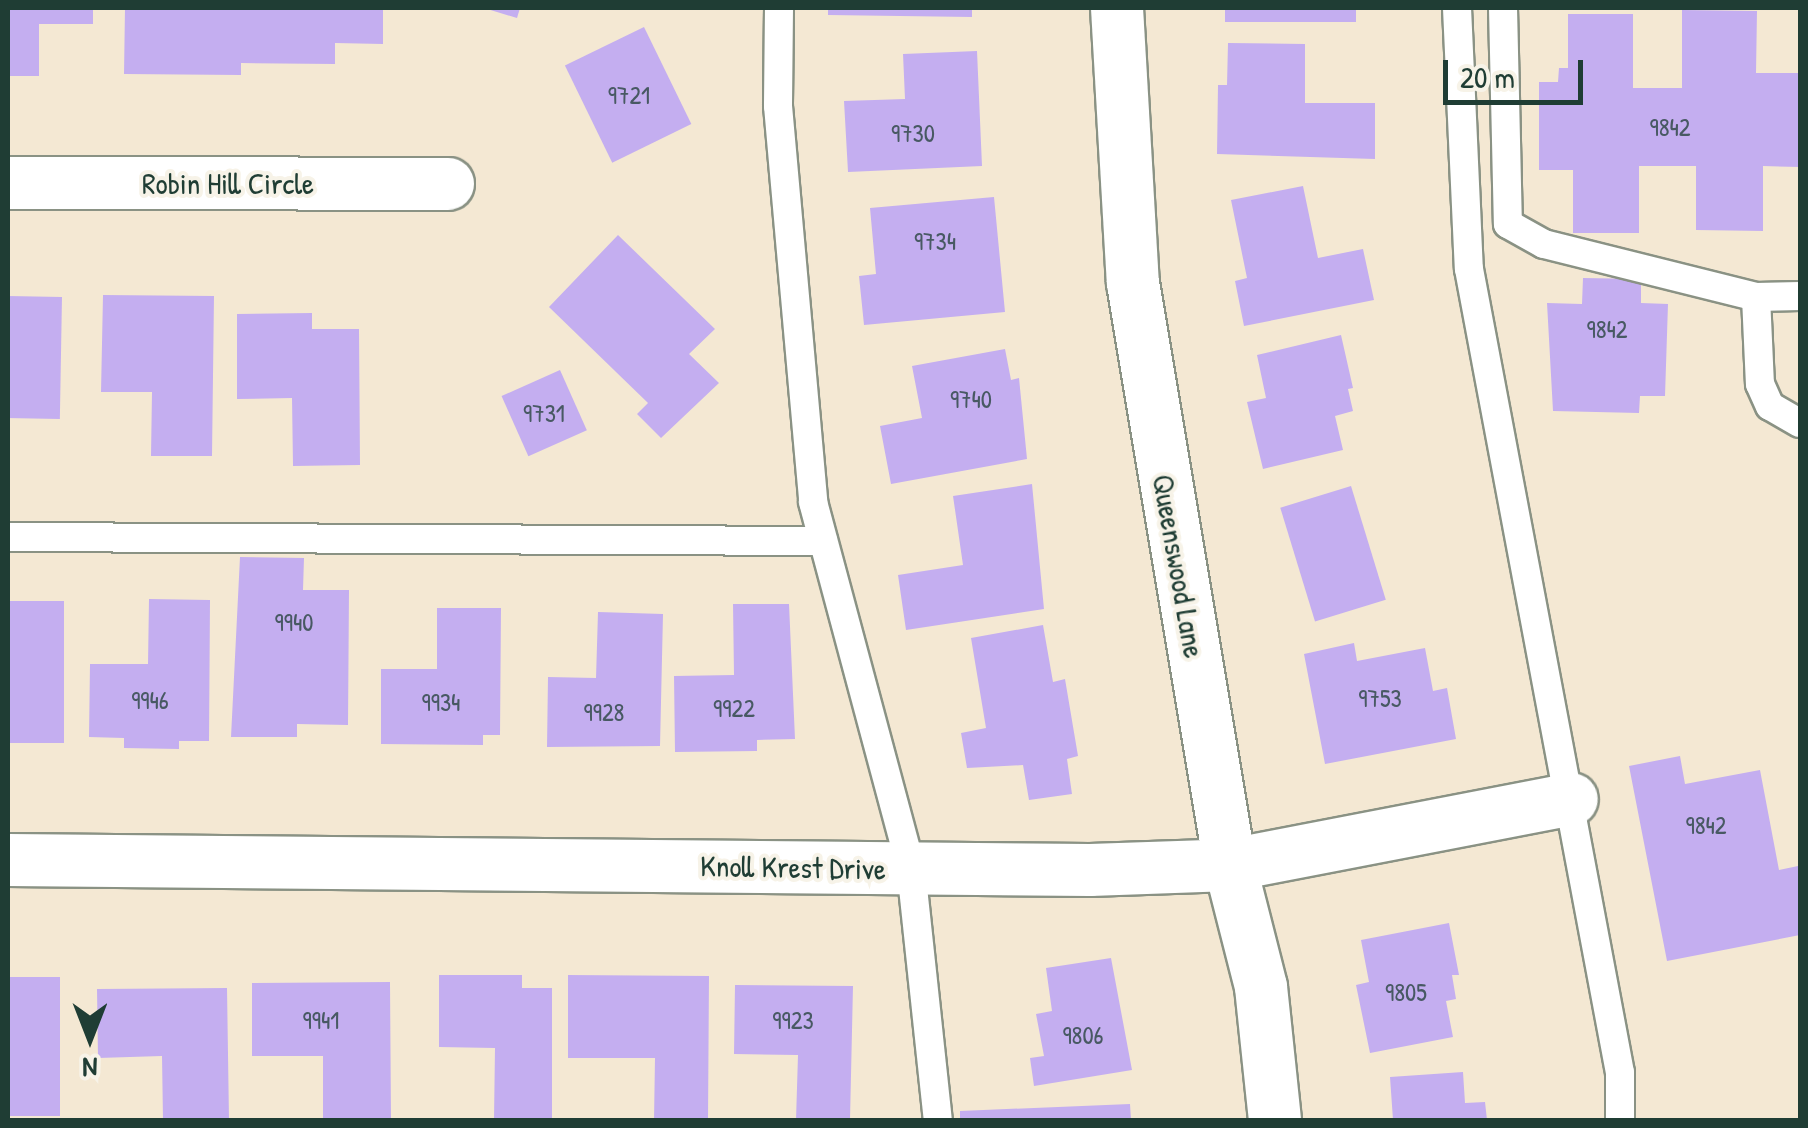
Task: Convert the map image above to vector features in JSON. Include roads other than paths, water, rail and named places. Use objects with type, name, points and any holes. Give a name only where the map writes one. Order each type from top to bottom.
[{"type":"street","name":"Queenswood Lane","points":[[1117,8],[1133,282],[1230,865],[1261,987],[1275,1120]]},
{"type":"street","name":"Robin Hill Circle","points":[[8,183],[448,184]]},
{"type":"street","name":"Knoll Krest Drive","points":[[8,860],[911,868],[1230,865],[1572,799]]},
{"type":"lane","points":[[779,8],[778,106],[813,502],[911,868],[938,1120]]},
{"type":"lane","points":[[1458,8],[1469,269],[1572,799],[1620,1073],[1620,1120]]},
{"type":"lane","points":[[1503,8],[1508,224],[1544,244],[1756,296],[1800,296]]},
{"type":"lane","points":[[1756,296],[1760,384],[1770,406],[1800,423]]},
{"type":"lane","points":[[8,537],[823,541]]}]
